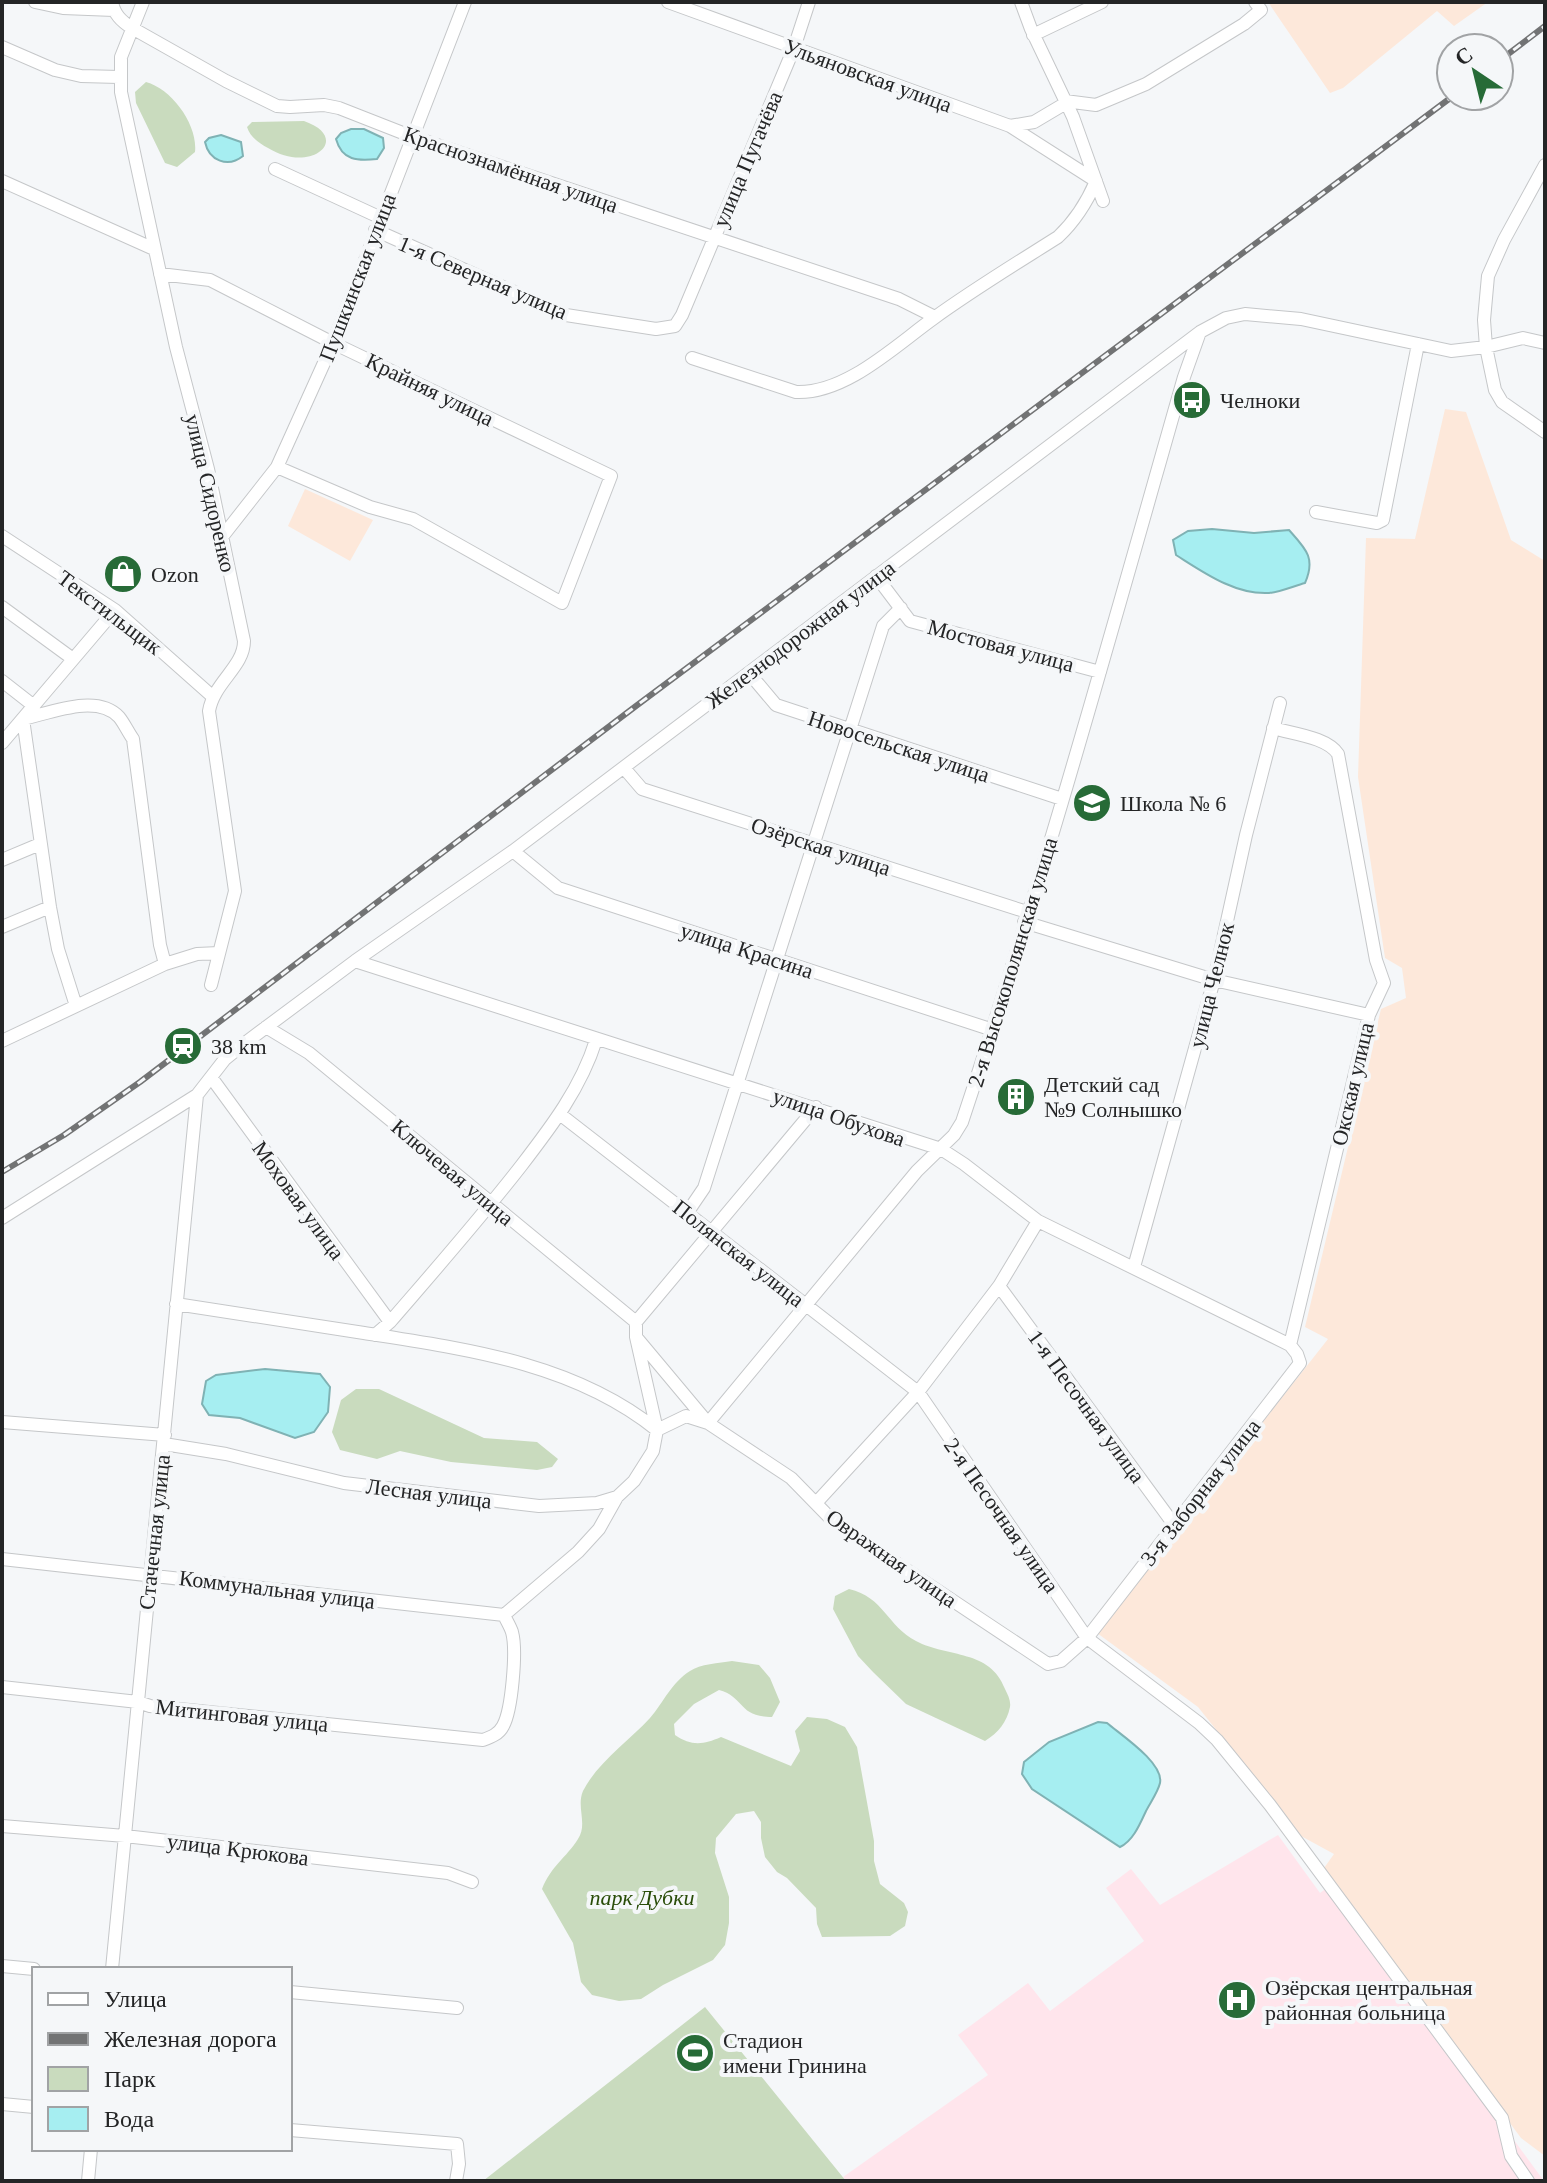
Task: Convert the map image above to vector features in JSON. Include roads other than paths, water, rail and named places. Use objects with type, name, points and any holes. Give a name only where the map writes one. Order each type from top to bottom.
[{"type":"street","points":[[35,2],[63,8],[113,6],[132,28]]},
{"type":"street","name":"улица Сидоренко","points":[[143,2],[121,57],[119,77],[125,116],[244,641],[244,653],[212,696]]},
{"type":"street","name":"Пушкинская улица","points":[[222,537],[277,467],[333,343],[465,2]]},
{"type":"street","name":"Ульяновская улица","points":[[668,2],[1010,126],[1096,181]]},
{"type":"street","name":"улица Пугачёва","points":[[682,315],[794,48],[809,2]]},
{"type":"street","points":[[1021,2],[1065,102],[1103,201]]},
{"type":"street","points":[[1033,35],[1102,2]]},
{"type":"street","points":[[1065,102],[1096,105],[1146,84],[1244,24],[1258,6]]},
{"type":"street","name":"Краснознамённая улица","points":[[132,28],[277,106],[324,105],[339,108],[413,137],[712,239],[899,299],[935,317]]},
{"type":"street","points":[[2,47],[55,70],[81,76],[119,77]]},
{"type":"street","points":[[1010,126],[1034,122],[1056,111],[1065,102]]},
{"type":"street","points":[[1545,165],[1504,240],[1488,276],[1485,299],[1486,347],[1495,390],[1502,402],[1545,432]]},
{"type":"street","name":"1-я Северная улица","points":[[275,169],[377,224],[566,315],[656,329],[675,326],[682,315]]},
{"type":"street","points":[[2,181],[154,249]]},
{"type":"street","points":[[692,358],[796,392],[824,388],[871,365],[935,317],[1058,237],[1089,197],[1096,181]]},
{"type":"street","name":"Крайняя улица","points":[[160,274],[210,280],[333,343],[611,476],[562,603],[413,519],[370,507],[277,467]]},
{"type":"street","name":"Железнодорожная улица","points":[[2,1218],[197,1095],[225,1059],[266,1027],[513,851],[1200,332],[1226,318],[1245,314],[1301,319],[1451,351],[1523,338],[1545,343]]},
{"type":"street","name":"2-я Высокополянская улица","points":[[708,1423],[917,1171],[954,1135],[962,1122],[993,1030],[1184,377],[1200,332]]},
{"type":"street","points":[[1316,512],[1377,523],[1383,520],[1418,344]]},
{"type":"street","name":"Текстильщик","points":[[2,536],[115,610],[212,696]]},
{"type":"street","name":"Мостовая улица","points":[[876,576],[910,621],[1100,672]]},
{"type":"street","points":[[2,607],[73,659]]},
{"type":"street","points":[[687,1213],[704,1188],[883,626],[901,608]]},
{"type":"street","points":[[2,743],[115,610]]},
{"type":"street","name":"Новосельская улица","points":[[749,673],[776,705],[1062,799]]},
{"type":"street","points":[[2,681],[34,706]]},
{"type":"street","points":[[211,985],[235,891],[209,711],[212,696]]},
{"type":"street","name":"улица Челнок","points":[[1134,1267],[1214,980],[1246,835],[1280,703]]},
{"type":"street","points":[[23,719],[88,705],[103,707],[118,716],[133,739],[165,964]]},
{"type":"street","points":[[23,719],[50,907],[58,949],[76,1006]]},
{"type":"street","name":"Окская улица","points":[[1273,728],[1325,743],[1334,747],[1338,754],[1376,960],[1384,983],[1369,1015],[1290,1345]]},
{"type":"street","name":"Озёрская улица","points":[[624,768],[642,789],[1214,980],[1369,1015]]},
{"type":"street","points":[[2,860],[40,844]]},
{"type":"street","name":"улица Красина","points":[[513,851],[558,888],[993,1030]]},
{"type":"street","points":[[2,927],[50,907]]},
{"type":"street","points":[[2,1041],[165,964],[197,954],[219,953]]},
{"type":"street","name":"улица Обухова","points":[[355,961],[941,1149],[1038,1221],[1290,1345]]},
{"type":"street","name":"Ключевая улица","points":[[266,1027],[309,1053],[636,1322]]},
{"type":"street","points":[[375,1335],[390,1322],[491,1205],[561,1115],[590,1059],[596,1040]]},
{"type":"street","name":"Моховая улица","points":[[211,1077],[390,1322]]},
{"type":"street","name":"Стачечная улица","points":[[112,1967],[197,1095]]},
{"type":"street","points":[[504,1615],[578,1552],[599,1529],[617,1497],[634,1481],[653,1451],[657,1430],[636,1337],[636,1322],[816,1107]]},
{"type":"street","name":"Полянская улица","points":[[561,1115],[918,1392]]},
{"type":"street","points":[[816,1503],[918,1392],[999,1286],[1038,1221]]},
{"type":"street","name":"1-я Песочная улица","points":[[999,1286],[1175,1526]]},
{"type":"street","points":[[176,1304],[479,1351],[557,1375],[636,1413],[657,1430]]},
{"type":"street","name":"Овражная улица","points":[[636,1337],[708,1423],[791,1478],[833,1521],[1048,1664],[1061,1661],[1087,1638]]},
{"type":"street","name":"3-я Заборная улица","points":[[1087,1638],[1300,1363],[1290,1345]]},
{"type":"street","name":"2-я Песочная улица","points":[[918,1392],[1087,1638],[1199,1723],[1217,1740],[1270,1805],[1502,2118],[1511,2156],[1528,2181]]},
{"type":"street","points":[[657,1430],[686,1416],[708,1423]]},
{"type":"street","name":"Лесная улица","points":[[2,1422],[164,1439],[344,1483],[524,1504],[597,1503],[617,1497]]},
{"type":"street","name":"Коммунальная улица","points":[[2,1559],[504,1615]]},
{"type":"street","name":"Митинговая улица","points":[[2,1687],[138,1702],[150,1706],[483,1740],[503,1727],[507,1715],[514,1654],[512,1633],[504,1615]]},
{"type":"street","name":"улица Крюкова","points":[[2,1826],[125,1836],[448,1873],[472,1882]]},
{"type":"street","points":[[2,1966],[32,1969]]},
{"type":"street","points":[[292,1992],[457,2008]]},
{"type":"street","points":[[2,2104],[32,2107]]},
{"type":"street","points":[[292,2130],[457,2144],[459,2164],[456,2181]]},
{"type":"street","points":[[88,2181],[91,2151]]},
{"type":"water","points":[[351,129],[364,129],[383,138],[384,148],[377,159],[352,158],[342,152],[336,139]]},
{"type":"water","points":[[221,135],[241,142],[243,156],[231,162],[215,158],[205,142]]},
{"type":"water","points":[[1212,529],[1254,533],[1289,530],[1308,554],[1310,567],[1305,583],[1269,593],[1256,593],[1220,581],[1176,555],[1173,540],[1188,531]]},
{"type":"water","points":[[265,1369],[320,1374],[330,1387],[328,1412],[314,1432],[295,1438],[240,1418],[209,1415],[202,1404],[206,1381],[216,1375]]},
{"type":"water","points":[[1098,1722],[1107,1723],[1140,1750],[1159,1775],[1158,1790],[1139,1827],[1120,1847],[1032,1789],[1022,1774],[1024,1762],[1049,1742]]},
{"type":"railway","points":[[1515,49],[1545,26]]},
{"type":"railway","points":[[2,1172],[64,1135],[140,1082],[636,706],[1435,109]]},
{"type":"place","name":"Челноки","points":[[1192,400]]},
{"type":"place","name":"Ozon","points":[[123,574]]},
{"type":"place","name":"Школа № 6","points":[[1092,803]]},
{"type":"place","name":"38 km","points":[[183,1046]]},
{"type":"place","name":"Детский сад №9 Солнышко","points":[[1016,1097]]},
{"type":"place","name":"Озёрская центральная районная больница","points":[[1237,2000]]},
{"type":"place","name":"Стадион имени Гринина","points":[[695,2053]]},
{"type":"park label","name":"парк Дубки","points":[[642,1897]]}]
